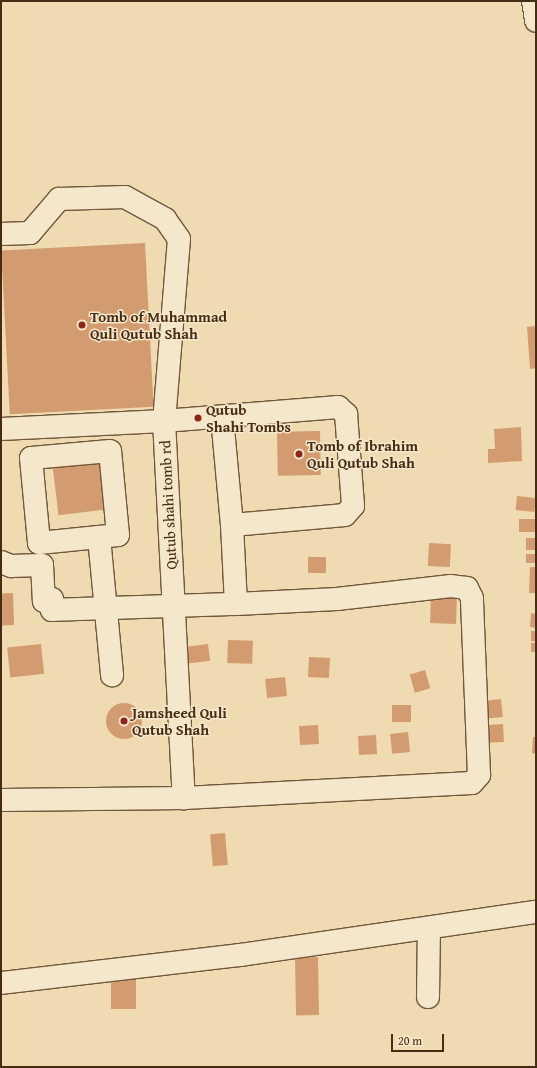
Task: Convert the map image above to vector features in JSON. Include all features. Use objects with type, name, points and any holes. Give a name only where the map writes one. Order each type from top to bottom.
[{"type":"street","points":[[533,1],[536,21]]},
{"type":"street","name":"Qutub shahi tomb rd","points":[[1,234],[30,233],[59,199],[125,197],[166,219],[179,239],[164,428],[172,608],[184,798]]},
{"type":"street","points":[[1,444],[77,446],[110,450],[118,535],[39,543],[31,458],[77,446],[222,417],[338,407],[346,414],[353,506],[345,515],[232,525]]},
{"type":"street","points":[[222,417],[232,525],[236,604]]},
{"type":"street","points":[[1,430],[164,428]]},
{"type":"street","points":[[98,537],[112,675]]},
{"type":"street","points":[[1,562],[11,566],[42,565],[44,601],[52,599],[52,610],[172,608],[337,600],[451,586],[467,588],[472,598],[479,775],[472,783],[184,798],[1,800]]},
{"type":"street","points":[[1,983],[240,955],[536,912]]},
{"type":"street","points":[[428,928],[428,997]]},
{"type":"building","points":[[145,243],[154,407],[10,414],[1,251]]},
{"type":"building","points":[[536,326],[536,368],[530,369],[527,327]]},
{"type":"building","points":[[521,427],[522,461],[488,463],[488,449],[495,449],[494,429]]},
{"type":"building","name":"Tomb of Ibrahim Quli Qutub Shah","points":[[320,431],[321,475],[278,476],[277,432]]},
{"type":"building","points":[[99,459],[105,510],[59,515],[52,465]]},
{"type":"building","points":[[517,496],[536,498],[534,512],[516,510]]},
{"type":"building","points":[[519,519],[536,519],[536,532],[519,532]]},
{"type":"building","points":[[526,538],[536,538],[536,550],[526,550]]},
{"type":"building","points":[[429,543],[451,544],[450,567],[428,566]]},
{"type":"building","points":[[526,554],[536,554],[536,563],[526,563]]},
{"type":"building","points":[[308,557],[326,557],[326,573],[308,573]]},
{"type":"building","points":[[530,567],[536,567],[536,593],[529,593]]},
{"type":"building","points":[[1,593],[13,593],[14,625],[2,625]]},
{"type":"building","points":[[431,595],[457,596],[456,624],[430,623]]},
{"type":"building","points":[[531,613],[536,614],[536,628],[530,627]]},
{"type":"building","points":[[531,631],[536,631],[536,641],[531,641]]},
{"type":"building","points":[[228,640],[253,641],[252,664],[227,663]]},
{"type":"building","points":[[531,643],[536,643],[536,652],[531,652]]},
{"type":"building","points":[[41,644],[44,674],[10,677],[7,648]]},
{"type":"building","points":[[208,644],[210,661],[182,664],[180,647]]},
{"type":"building","points":[[309,657],[330,658],[329,678],[308,677]]},
{"type":"building","points":[[425,670],[430,688],[415,693],[410,674]]},
{"type":"building","points":[[285,677],[287,696],[267,698],[265,679]]},
{"type":"building","points":[[501,699],[503,717],[485,719],[483,701]]},
{"type":"building","name":"Jamsheed Quli Qutub Shah","points":[[128,703],[137,708],[141,714],[141,728],[137,734],[128,739],[120,739],[111,734],[107,728],[106,717],[111,708],[117,704]]},
{"type":"building","points":[[392,705],[411,705],[411,722],[392,722]]},
{"type":"building","points":[[503,724],[504,742],[487,743],[486,725]]},
{"type":"building","points":[[318,725],[319,744],[300,745],[299,726]]},
{"type":"building","points":[[408,732],[410,752],[392,754],[390,734]]},
{"type":"building","points":[[376,735],[377,754],[359,755],[358,736]]},
{"type":"building","points":[[533,737],[536,737],[536,754],[532,753]]},
{"type":"building","points":[[225,833],[228,865],[213,866],[210,834]]},
{"type":"building","points":[[295,957],[318,957],[319,1015],[296,1015]]},
{"type":"building","points":[[111,975],[136,975],[136,1009],[111,1009]]},
{"type":"place","name":"Tomb of Muhammad Quli Qutub Shah","points":[[82,325]]},
{"type":"place","name":"Qutub Shahi Tombs","points":[[198,418]]},
{"type":"place","name":"Tomb of Ibrahim Quli Qutub Shah","points":[[299,454]]},
{"type":"place","name":"Jamsheed Quli Qutub Shah","points":[[124,721]]}]
